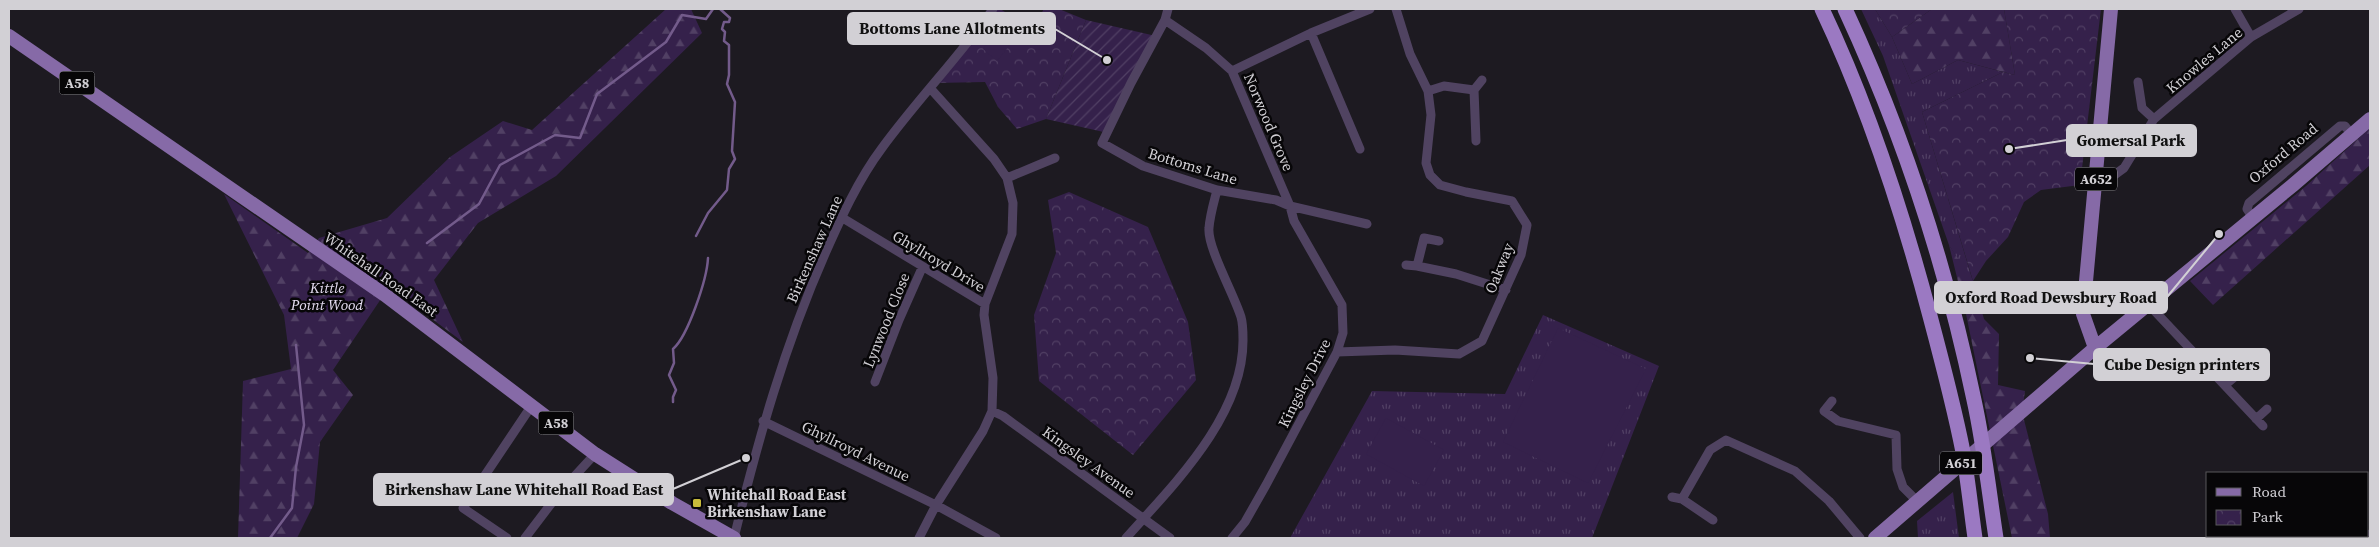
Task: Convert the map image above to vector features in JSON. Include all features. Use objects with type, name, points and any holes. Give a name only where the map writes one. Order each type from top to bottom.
[{"type":"highway","points":[[1822,9],[1850,69],[1866,110],[1908,234],[1948,386],[1963,452],[1975,538]]},
{"type":"highway","points":[[1846,9],[1877,78],[1911,168],[1953,311],[1975,402],[1996,538]]},
{"type":"main road","name":"A652","points":[[2094,348],[2083,314],[2111,9]]},
{"type":"main road","name":"Whitehall Road East","points":[[9,36],[385,295],[595,454],[672,503],[734,538]]},
{"type":"main road","name":"Oxford Road","points":[[1922,497],[2094,348],[2253,218],[2370,118]]},
{"type":"main road","name":"A651","points":[[1875,538],[1922,497]]},
{"type":"street","name":"Birkenshaw Lane","points":[[734,538],[763,421],[805,300],[841,217],[881,148],[976,33],[993,9]]},
{"type":"street","name":"Bottoms Lane","points":[[1168,9],[1165,20],[1131,83],[1102,143],[1143,166],[1217,190],[1276,200],[1290,206],[1368,224]]},
{"type":"street","points":[[1232,71],[1370,9]]},
{"type":"street","points":[[1396,9],[1410,54],[1428,91],[1444,86],[1474,90]]},
{"type":"street","points":[[2235,9],[2251,37]]},
{"type":"street","name":"Knowles Lane","points":[[2095,188],[2124,168],[2154,119],[2251,37],[2299,9]]},
{"type":"street","name":"Norwood Grove","points":[[1165,20],[1206,48],[1232,71],[1290,206]]},
{"type":"street","points":[[1311,34],[1360,149]]},
{"type":"street","points":[[1476,141],[1474,90],[1482,80]]},
{"type":"street","points":[[2138,82],[2142,108],[2154,119]]},
{"type":"street","points":[[930,88],[988,152],[1007,178],[1014,203],[1012,234],[985,304]]},
{"type":"street","name":"Oakway","points":[[1337,352],[1395,350],[1459,354],[1482,341],[1521,254],[1527,224],[1512,201],[1440,185],[1430,175],[1426,163],[1431,115],[1428,91]]},
{"type":"street","points":[[1007,178],[1055,158]]},
{"type":"street","points":[[1126,538],[1202,450],[1215,429],[1238,378],[1243,352],[1242,320],[1234,295],[1211,243],[1208,229],[1217,190]]},
{"type":"street","name":"Kingsley Drive","points":[[1232,538],[1245,522],[1266,485],[1337,352],[1343,333],[1342,305],[1294,221],[1290,206]]},
{"type":"street","name":"Ghyllroyd Drive","points":[[841,217],[922,268],[985,304],[984,314],[993,378],[992,411],[983,431],[936,505],[918,538]]},
{"type":"street","points":[[1418,266],[1424,238],[1440,241]]},
{"type":"street","points":[[1406,264],[1456,274],[1506,290]]},
{"type":"street","name":"Lynwood Close","points":[[875,382],[922,268]]},
{"type":"street","points":[[2148,304],[2260,422],[2267,409]]},
{"type":"street","points":[[2225,385],[2238,374]]},
{"type":"street","points":[[1832,401],[1824,411],[1838,421],[1896,435],[1897,469],[1903,487],[1922,497]]},
{"type":"street","points":[[507,538],[463,508],[532,405]]},
{"type":"street","name":"Kingsley Avenue","points":[[992,411],[1003,416],[1170,538]]},
{"type":"street","name":"Ghyllroyd Avenue","points":[[763,421],[936,505],[996,538]]},
{"type":"street","points":[[1682,499],[1710,450],[1726,440],[1795,471],[1830,501],[1860,538]]},
{"type":"street","points":[[525,538],[560,492],[595,454]]},
{"type":"street","points":[[1672,497],[1682,499],[1714,520]]},
{"type":"green space","name":"Kittle Point Wood","points":[[666,9],[691,9],[702,33],[556,176],[478,223],[434,280],[463,342],[389,287],[333,370],[353,395],[320,442],[314,504],[297,538],[238,538],[243,381],[291,369],[284,315],[224,194],[308,253],[319,238],[387,218],[450,157],[503,121],[532,130]]},
{"type":"green space","points":[[993,9],[1000,9],[1032,28],[1044,9],[1059,9],[1086,20],[1046,119],[1017,129],[998,107],[985,82],[934,83]]},
{"type":"green space","points":[[1861,9],[1875,9],[1892,37],[1912,84],[1958,60],[2003,72],[1922,112],[1974,285],[1949,245],[1883,56]]},
{"type":"green space","points":[[1875,9],[1932,9],[1892,37]]},
{"type":"green space","points":[[1932,9],[2004,9],[2015,75],[1958,60],[1912,84],[1892,37]]},
{"type":"green space","points":[[2004,9],[2101,9],[2080,185],[2041,190],[2024,202],[2008,237],[1986,261],[1973,281],[1922,112],[2003,72],[2015,75]]},
{"type":"green space","points":[[1086,20],[1156,36],[1108,133],[1046,119]]},
{"type":"green space","points":[[998,31],[1012,42],[997,61],[983,49]]},
{"type":"green space","points":[[2370,128],[2370,165],[2213,305],[2190,281],[2306,186]]},
{"type":"green space","points":[[1069,192],[1148,227],[1188,322],[1196,380],[1133,455],[1039,381],[1034,315],[1056,253],[1048,200]]},
{"type":"green space","points":[[1949,245],[1973,281],[1984,319],[1999,334],[1998,385],[2025,391],[2022,412],[2048,514],[2050,538],[2012,538],[1966,314]]},
{"type":"green space","points":[[1543,315],[1659,366],[1592,538],[1290,538],[1372,391],[1505,394]]},
{"type":"green space","points":[[1558,328],[1646,369],[1588,483],[1503,442]]},
{"type":"green space","points":[[1386,418],[1444,450],[1424,486],[1366,454]]},
{"type":"green space","points":[[1953,492],[1959,538],[1918,538],[1917,521]]},
{"type":"waterway","points":[[427,243],[479,204],[500,165],[555,135],[580,138],[597,94],[666,42],[682,15],[706,19],[713,9]]},
{"type":"waterway","points":[[696,236],[708,213],[727,190],[729,169],[735,159],[732,151],[735,102],[727,84],[729,75],[729,45],[724,41],[725,32],[722,29],[724,22],[729,22],[730,18],[720,9]]},
{"type":"waterway","points":[[673,402],[676,390],[669,375],[674,363],[673,349],[685,332],[696,306],[708,258]]},
{"type":"waterway","points":[[270,538],[292,508],[296,467],[304,425],[296,345]]},
{"type":"place","name":"Bottoms Lane Allotments","points":[[1107,60]]},
{"type":"place","name":"Gomersal Park","points":[[2009,149]]},
{"type":"place","name":"Oxford Road Dewsbury Road","points":[[2219,234]]},
{"type":"place","name":"Cube Design printers","points":[[2030,358]]},
{"type":"place","name":"Birkenshaw Lane Whitehall Road East","points":[[746,458]]},
{"type":"place","name":"Whitehall Road East Birkenshaw Lane","points":[[697,503]]}]
